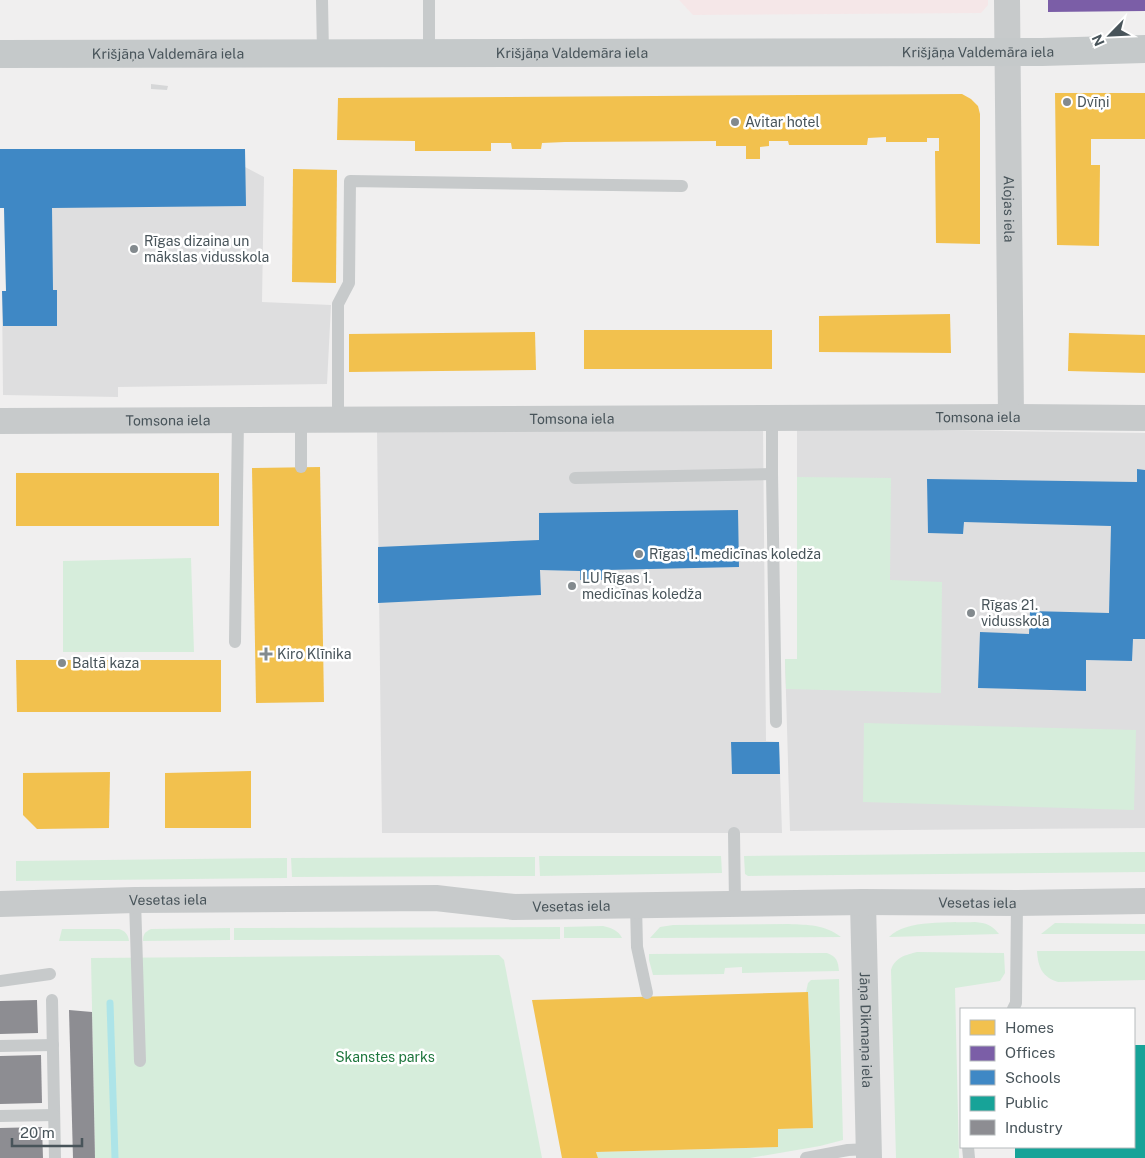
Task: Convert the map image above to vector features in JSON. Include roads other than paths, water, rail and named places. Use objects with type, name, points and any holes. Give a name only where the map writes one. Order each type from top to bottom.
[{"type":"main road","name":"Krišjāņa Valdemāra iela","points":[[0,54],[1042,52],[1145,49]]},
{"type":"street","name":"Alojas iela","points":[[1007,0],[1009,51],[1011,417]]},
{"type":"street","name":"Tomsona iela","points":[[0,421],[1145,418]]},
{"type":"street","name":"Vesetas iela","points":[[0,904],[135,900],[436,898],[514,907],[734,903],[1145,901]]},
{"type":"street","name":"Jāņa Dikmaņa iela","points":[[863,902],[869,1154]]},
{"type":"lane","points":[[322,0],[323,52]]},
{"type":"lane","points":[[429,0],[429,52]]},
{"type":"lane","points":[[338,419],[338,304],[349,283],[350,181],[682,186]]},
{"type":"lane","points":[[772,418],[776,722]]},
{"type":"lane","points":[[235,642],[238,419]]},
{"type":"lane","points":[[300,467],[301,419]]},
{"type":"lane","points":[[575,478],[772,474]]},
{"type":"lane","points":[[734,833],[734,903]]},
{"type":"lane","points":[[135,900],[140,1060]]},
{"type":"lane","points":[[1014,1008],[1016,1003],[1017,903]]},
{"type":"lane","points":[[636,904],[637,947],[647,993]]},
{"type":"lane","points":[[0,981],[50,974]]},
{"type":"lane","points":[[52,1000],[55,1158]]},
{"type":"lane","points":[[0,1046],[53,1045]]},
{"type":"lane","points":[[0,1116],[54,1115]]},
{"type":"lane","points":[[806,1158],[848,1150],[869,1154]]},
{"type":"waterway","points":[[110,1003],[115,1158]]},
{"type":"place","name":"Dvīņi","points":[[1067,102]]},
{"type":"place","name":"Avitar hotel","points":[[735,122]]},
{"type":"place","name":"Rīgas dizaina un mākslas vidusskola","points":[[134,249]]},
{"type":"place","name":"Rīgas 1. medicīnas koledža","points":[[639,554]]},
{"type":"place","name":"LU Rīgas 1. medicīnas koledža","points":[[572,586]]},
{"type":"place","name":"Rīgas 21. vidusskola","points":[[971,613]]},
{"type":"place","name":"Kiro Klīnika","points":[[266,654]]},
{"type":"place","name":"Baltā kaza","points":[[62,663]]},
{"type":"park label","name":"Skanstes parks","points":[[385,1057]]}]
